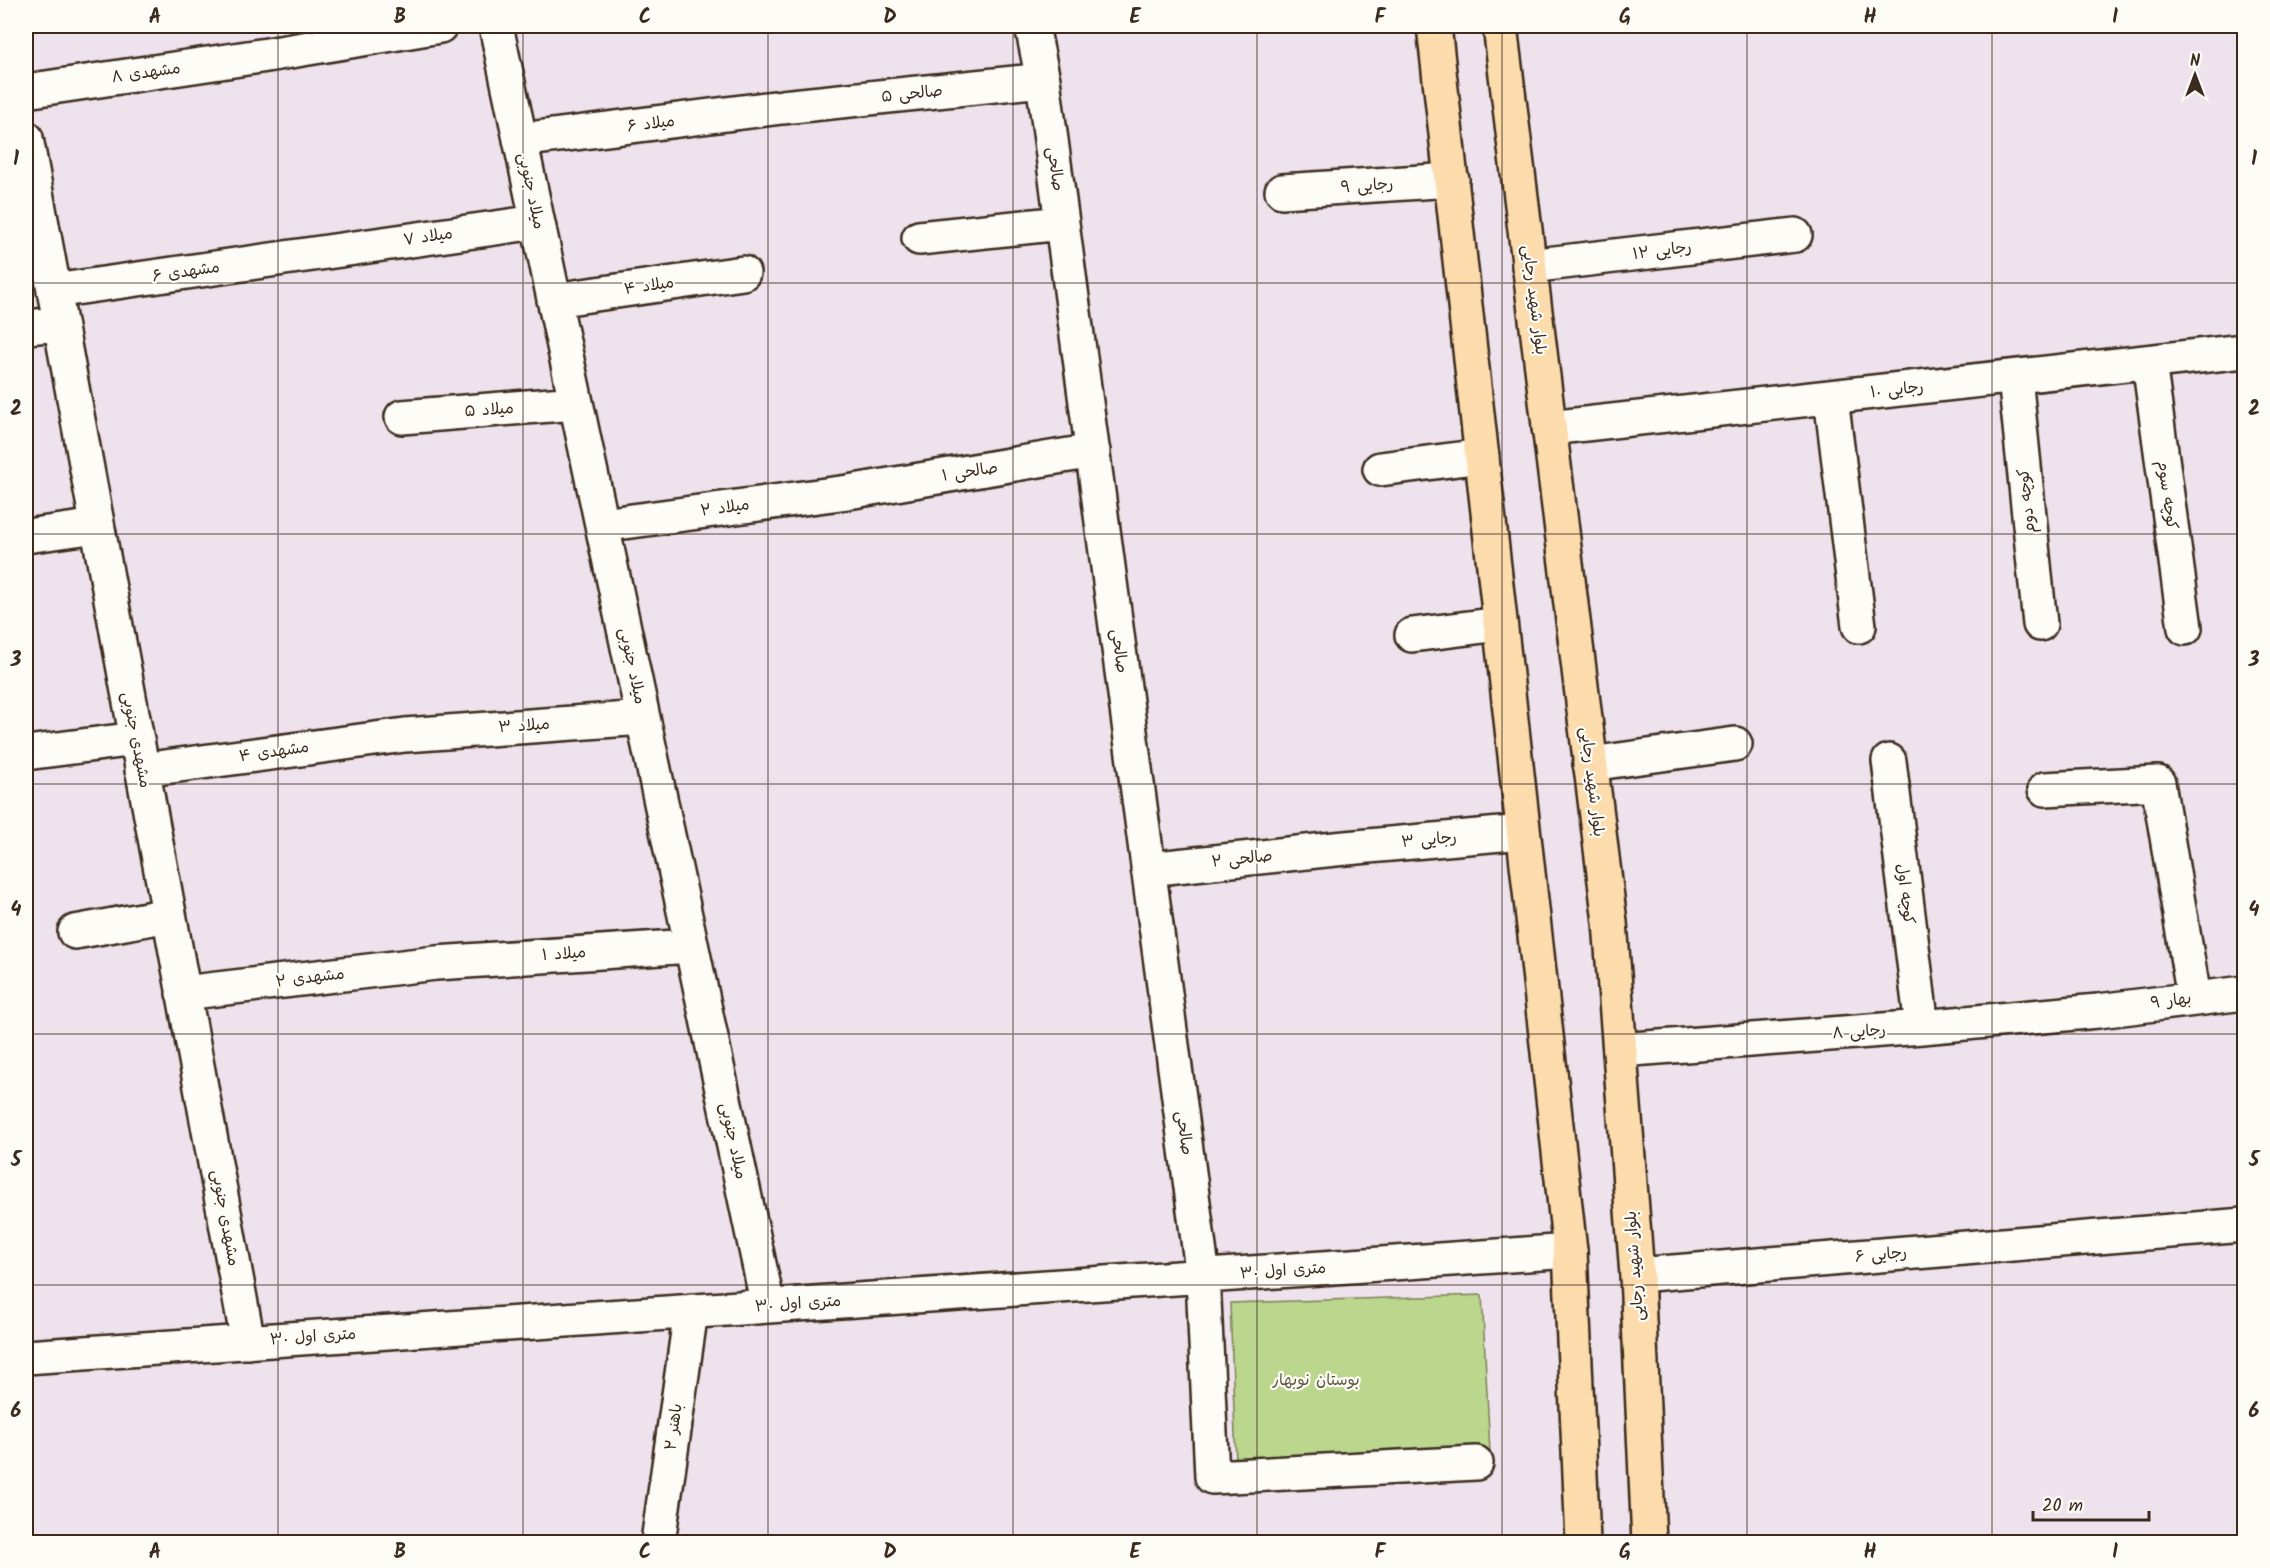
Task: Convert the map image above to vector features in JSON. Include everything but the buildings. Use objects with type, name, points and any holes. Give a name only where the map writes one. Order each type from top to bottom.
[{"type":"main road","points":[[1434,26],[1570,1251],[1583,1542]]},
{"type":"main road","name":"بلوار شهید رجایی","points":[[1500,26],[1610,922],[1637,1275],[1649,1542]]},
{"type":"street","name":"مشهدی ۸","points":[[26,92],[440,26]]},
{"type":"street","name":"میلاد جنوبی","points":[[496,26],[768,1306]]},
{"type":"street","name":"صالحی","points":[[1032,26],[1043,81],[1203,1277],[1212,1477],[1476,1462]]},
{"type":"street","name":"صالحی ۵","points":[[782,108],[1043,81]]},
{"type":"street","name":"میلاد ۶","points":[[520,140],[782,108]]},
{"type":"street","name":"مشهدی جنوبی","points":[[27,150],[248,1342]]},
{"type":"street","name":"رجایی ۹","points":[[1282,191],[1452,180]]},
{"type":"street","name":"میلاد ۷","points":[[319,253],[537,222]]},
{"type":"street","points":[[919,238],[1062,223]]},
{"type":"street","name":"رجایی ۱۲","points":[[1529,266],[1795,235]]},
{"type":"street","name":"مشهدی ۶","points":[[54,291],[319,253]]},
{"type":"street","name":"میلاد ۴","points":[[554,300],[743,273]]},
{"type":"street","points":[[26,327],[60,324]]},
{"type":"street","name":"رجایی ۱۰","points":[[1549,428],[2244,351]]},
{"type":"street","name":"کوچه سوم","points":[[2149,362],[2185,628]]},
{"type":"street","name":"کوچه دوم","points":[[2015,377],[2040,624]]},
{"type":"street","points":[[1831,397],[1859,626]]},
{"type":"street","name":"میلاد ۵","points":[[402,417],[576,403]]},
{"type":"street","name":"صالحی ۱","points":[[848,492],[1093,451]]},
{"type":"street","points":[[1380,469],[1482,456]]},
{"type":"street","name":"میلاد ۲","points":[[602,525],[848,492]]},
{"type":"street","points":[[26,536],[97,526]]},
{"type":"street","points":[[1412,635],[1500,624]]},
{"type":"street","name":"میلاد ۳","points":[[405,735],[643,718]]},
{"type":"street","name":"مشهدی ۴","points":[[26,753],[139,754],[405,735]]},
{"type":"street","points":[[1590,764],[1735,744]]},
{"type":"street","name":"کوچه اول","points":[[1889,760],[1922,1027]]},
{"type":"street","points":[[2045,789],[2158,783],[2194,998]]},
{"type":"street","name":"رجایی ۳","points":[[1335,849],[1524,832]]},
{"type":"street","name":"صالحی ۲","points":[[1148,868],[1335,849]]},
{"type":"street","points":[[75,932],[169,915]]},
{"type":"street","name":"میلاد ۱","points":[[436,963],[691,946]]},
{"type":"street","name":"مشهدی ۲","points":[[183,993],[436,963]]},
{"type":"street","name":"بهار ۹","points":[[2098,1011],[2244,993]]},
{"type":"street","name":"رجایی ۸","points":[[1620,1050],[2098,1011]]},
{"type":"street","name":"رجایی ۶","points":[[1637,1275],[2244,1225]]},
{"type":"street","name":"۳۰ متری اول","points":[[26,1357],[1570,1251]]},
{"type":"street","name":"باهنر ۲","points":[[658,1542],[691,1311]]},
{"type":"green space","name":"بوستان نوبهار","points":[[1482,1295],[1490,1452],[1236,1463],[1230,1303]]}]
